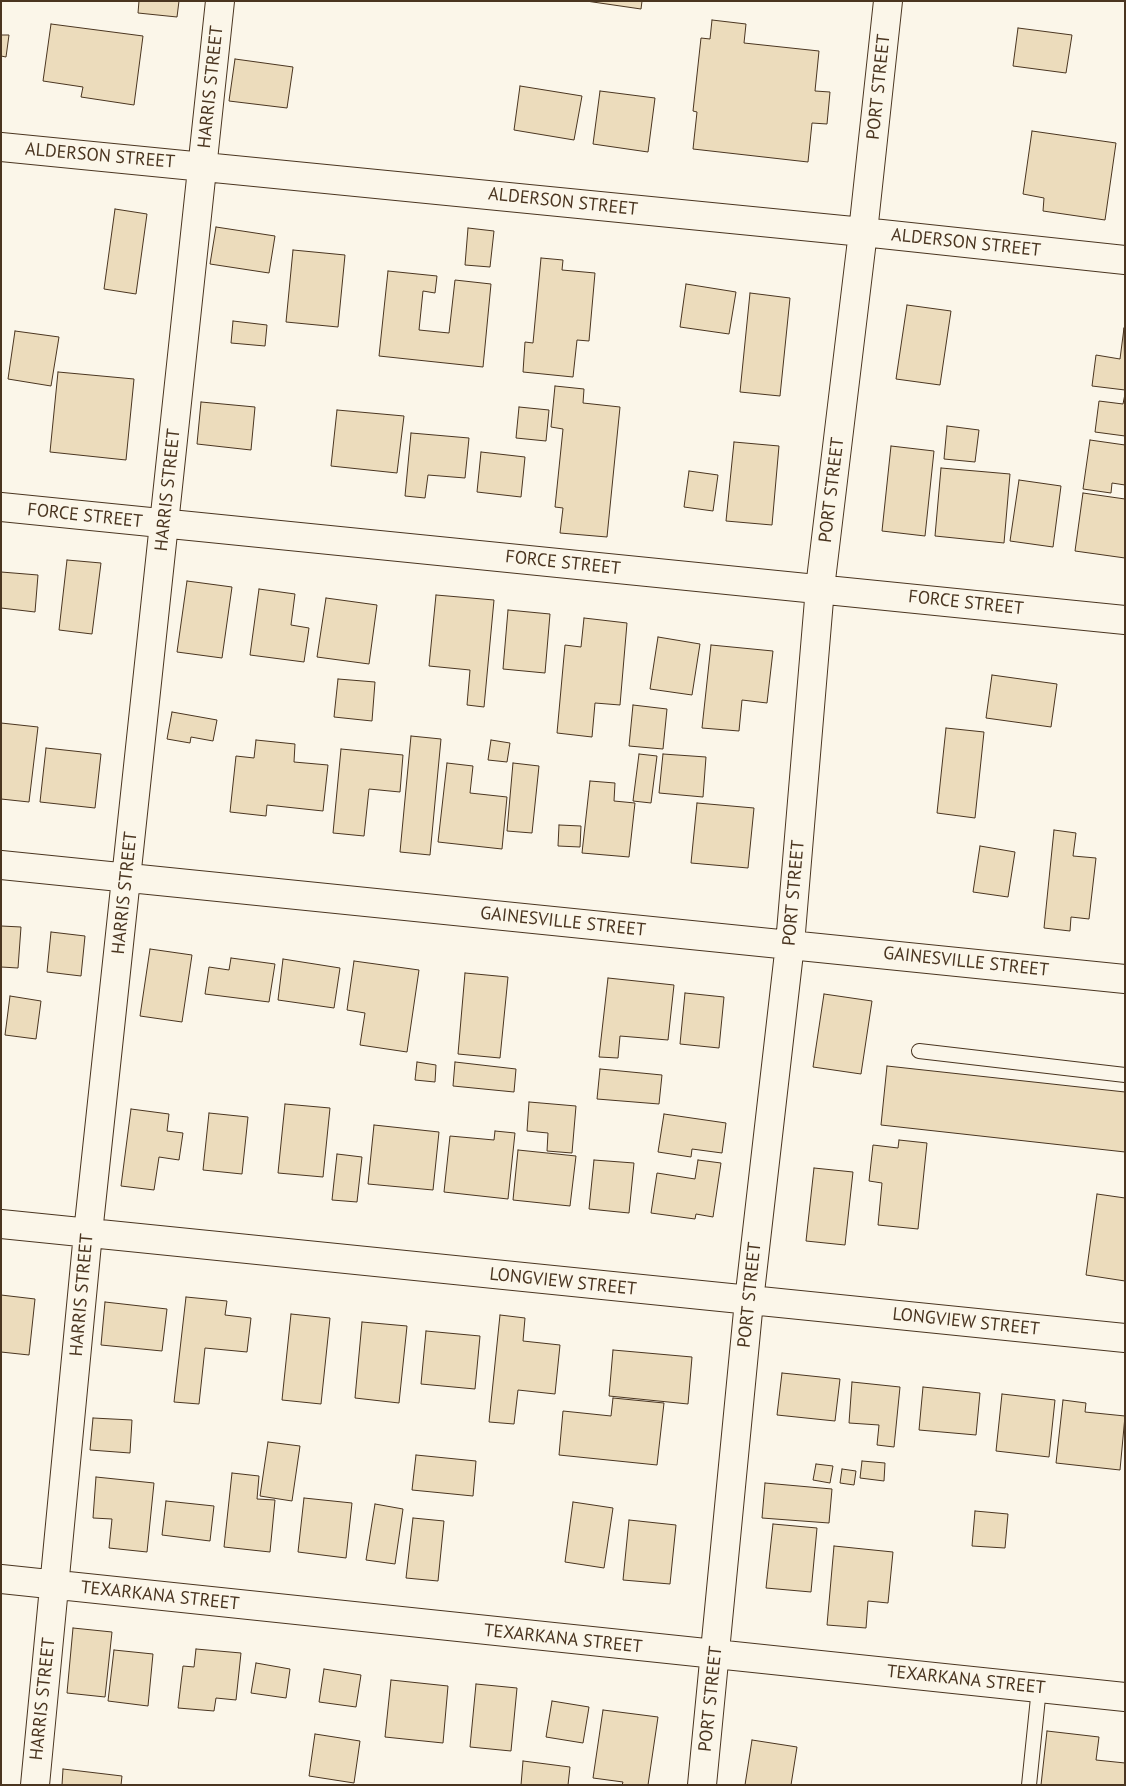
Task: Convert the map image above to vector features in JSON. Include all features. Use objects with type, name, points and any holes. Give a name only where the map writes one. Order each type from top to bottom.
[{"type":"street","name":"HARRIS STREET","points":[[35,1785],[88,1233],[220,1]]},
{"type":"street","name":"PORT STREET","points":[[702,1785],[749,1300],[790,944],[820,588],[863,232],[888,1]]},
{"type":"street","name":"ALDERSON STREET","points":[[1,147],[863,232],[1125,260]]},
{"type":"street","name":"FORCE STREET","points":[[1,507],[1125,620]]},
{"type":"street","name":"GAINESVILLE STREET","points":[[1,865],[1125,979]]},
{"type":"street","name":"LONGVIEW STREET","points":[[1,1224],[1125,1338]]},
{"type":"street","name":"TEXARKANA STREET","points":[[1,1579],[715,1655],[1125,1696]]},
{"type":"lane","points":[[919,1051],[1125,1075]]},
{"type":"lane","points":[[1030,1785],[1039,1688]]},
{"type":"building","points":[[139,1],[179,1],[177,17],[138,13]]},
{"type":"building","points":[[586,1],[642,1],[641,9]]},
{"type":"building","points":[[712,20],[746,24],[744,43],[819,51],[815,91],[830,92],[827,124],[812,123],[808,162],[693,149],[697,112],[693,111],[701,38],[710,39]]},
{"type":"building","points":[[51,24],[143,36],[134,105],[81,97],[83,87],[43,81]]},
{"type":"building","points":[[1018,28],[1072,35],[1066,73],[1013,66]]},
{"type":"building","points":[[1,35],[9,35],[6,57],[1,56]]},
{"type":"building","points":[[235,59],[293,67],[287,108],[229,101]]},
{"type":"building","points":[[520,86],[582,96],[574,140],[514,130]]},
{"type":"building","points":[[600,91],[655,98],[648,152],[593,144]]},
{"type":"building","points":[[1032,131],[1116,143],[1105,220],[1043,211],[1044,198],[1023,194]]},
{"type":"building","points":[[115,209],[147,214],[136,294],[104,289]]},
{"type":"building","points":[[216,227],[275,236],[269,273],[210,264]]},
{"type":"building","points":[[468,228],[494,231],[490,267],[465,265]]},
{"type":"building","points":[[293,250],[345,255],[338,327],[286,322]]},
{"type":"building","points":[[541,258],[563,260],[562,270],[595,273],[589,341],[577,340],[573,377],[523,372],[525,342],[533,343]]},
{"type":"building","points":[[388,271],[437,276],[435,293],[423,291],[419,330],[449,333],[455,280],[491,284],[483,367],[379,356]]},
{"type":"building","points":[[686,284],[736,292],[729,334],[680,327]]},
{"type":"building","points":[[750,293],[790,298],[780,396],[740,392]]},
{"type":"building","points":[[907,305],[951,311],[940,385],[896,379]]},
{"type":"building","points":[[233,321],[267,325],[265,346],[231,343]]},
{"type":"building","points":[[1124,328],[1125,390],[1092,386],[1096,355],[1120,359]]},
{"type":"building","points":[[15,331],[59,337],[51,386],[8,379]]},
{"type":"building","points":[[58,372],[134,379],[126,460],[50,452]]},
{"type":"building","points":[[555,386],[584,389],[583,403],[620,407],[607,537],[560,533],[563,508],[555,507],[563,429],[551,427]]},
{"type":"building","points":[[1125,394],[1125,436],[1095,432],[1099,401],[1123,404]]},
{"type":"building","points":[[201,402],[255,407],[251,450],[197,444]]},
{"type":"building","points":[[519,407],[549,410],[546,441],[516,438]]},
{"type":"building","points":[[337,410],[404,416],[397,473],[331,466]]},
{"type":"building","points":[[947,426],[979,430],[975,462],[944,459]]},
{"type":"building","points":[[411,433],[469,438],[465,478],[428,475],[425,498],[405,496]]},
{"type":"building","points":[[1090,440],[1125,445],[1125,485],[1112,483],[1111,493],[1083,489]]},
{"type":"building","points":[[734,442],[779,446],[772,525],[726,521]]},
{"type":"building","points":[[891,446],[934,451],[925,536],[882,531]]},
{"type":"building","points":[[481,452],[525,457],[521,497],[477,492]]},
{"type":"building","points":[[941,468],[1010,474],[1004,543],[935,536]]},
{"type":"building","points":[[689,471],[718,475],[713,511],[684,507]]},
{"type":"building","points":[[1019,480],[1061,486],[1053,547],[1010,541]]},
{"type":"building","points":[[1083,493],[1125,499],[1125,558],[1075,551]]},
{"type":"building","points":[[67,560],[101,563],[92,634],[59,630]]},
{"type":"building","points":[[1,572],[38,575],[35,612],[1,608]]},
{"type":"building","points":[[187,581],[232,587],[222,658],[177,652]]},
{"type":"building","points":[[259,589],[295,594],[291,625],[309,628],[304,662],[250,655]]},
{"type":"building","points":[[436,595],[494,600],[484,707],[467,705],[470,670],[429,666]]},
{"type":"building","points":[[326,598],[377,605],[369,664],[317,657]]},
{"type":"building","points":[[508,610],[550,614],[545,673],[503,669]]},
{"type":"building","points":[[584,618],[627,623],[620,705],[595,703],[592,737],[557,733],[565,645],[581,647]]},
{"type":"building","points":[[658,637],[700,644],[692,695],[650,689]]},
{"type":"building","points":[[711,645],[773,651],[767,703],[742,700],[739,731],[702,728]]},
{"type":"building","points":[[992,675],[1057,684],[1051,727],[986,718]]},
{"type":"building","points":[[338,679],[375,682],[372,721],[334,717]]},
{"type":"building","points":[[633,705],[667,709],[663,749],[629,746]]},
{"type":"building","points":[[172,712],[217,720],[213,741],[191,737],[190,743],[167,739]]},
{"type":"building","points":[[1,723],[38,727],[29,802],[1,799]]},
{"type":"building","points":[[946,728],[984,732],[975,818],[937,813]]},
{"type":"building","points":[[411,736],[441,739],[430,855],[400,852]]},
{"type":"building","points":[[256,740],[295,744],[294,762],[328,765],[323,811],[267,805],[266,816],[230,812],[236,756],[254,758]]},
{"type":"building","points":[[491,740],[510,743],[507,762],[488,760]]},
{"type":"building","points":[[46,748],[101,754],[95,808],[40,802]]},
{"type":"building","points":[[341,749],[403,755],[400,792],[369,789],[364,836],[333,833]]},
{"type":"building","points":[[639,754],[657,756],[651,803],[633,801]]},
{"type":"building","points":[[663,754],[706,757],[703,797],[659,793]]},
{"type":"building","points":[[447,763],[473,766],[470,793],[507,797],[502,849],[438,842]]},
{"type":"building","points":[[513,763],[539,766],[532,833],[507,831]]},
{"type":"building","points":[[590,781],[615,783],[614,801],[635,803],[629,857],[582,853]]},
{"type":"building","points":[[697,803],[754,808],[748,868],[691,863]]},
{"type":"building","points":[[559,825],[581,826],[580,847],[558,846]]},
{"type":"building","points":[[1054,830],[1076,833],[1073,856],[1096,858],[1089,919],[1071,917],[1070,931],[1044,928]]},
{"type":"building","points":[[980,846],[1015,852],[1008,897],[973,892]]},
{"type":"building","points":[[1,926],[21,927],[18,968],[1,967]]},
{"type":"building","points":[[51,932],[85,936],[81,976],[47,972]]},
{"type":"building","points":[[150,949],[192,955],[182,1022],[140,1016]]},
{"type":"building","points":[[231,958],[275,964],[269,1002],[205,994],[209,967],[229,970]]},
{"type":"building","points":[[283,959],[340,968],[334,1008],[278,1000]]},
{"type":"building","points":[[354,961],[419,970],[407,1052],[360,1045],[365,1013],[347,1010]]},
{"type":"building","points":[[465,973],[508,977],[500,1058],[458,1054]]},
{"type":"building","points":[[608,978],[674,985],[668,1040],[620,1036],[618,1058],[599,1057]]},
{"type":"building","points":[[685,993],[724,997],[719,1048],[680,1044]]},
{"type":"building","points":[[824,994],[872,1001],[861,1074],[813,1067]]},
{"type":"building","points":[[10,996],[41,1001],[36,1039],[5,1035]]},
{"type":"building","points":[[417,1062],[436,1065],[435,1082],[415,1080]]},
{"type":"building","points":[[455,1062],[516,1069],[514,1092],[453,1086]]},
{"type":"building","points":[[887,1066],[1125,1092],[1125,1152],[881,1125]]},
{"type":"building","points":[[600,1069],[662,1075],[659,1104],[597,1099]]},
{"type":"building","points":[[529,1102],[576,1106],[572,1153],[547,1151],[548,1133],[527,1131]]},
{"type":"building","points":[[285,1104],[330,1108],[323,1177],[278,1173]]},
{"type":"building","points":[[131,1109],[169,1114],[167,1131],[183,1133],[179,1160],[159,1157],[154,1190],[121,1186]]},
{"type":"building","points":[[209,1113],[248,1117],[242,1174],[203,1170]]},
{"type":"building","points":[[664,1114],[726,1123],[722,1153],[692,1149],[691,1157],[658,1152]]},
{"type":"building","points":[[374,1125],[439,1132],[433,1190],[368,1184]]},
{"type":"building","points":[[495,1131],[515,1133],[508,1199],[444,1192],[450,1136],[494,1140]]},
{"type":"building","points":[[899,1140],[927,1143],[918,1229],[878,1225],[882,1183],[869,1181],[873,1145],[898,1148]]},
{"type":"building","points":[[518,1150],[576,1156],[570,1206],[513,1200]]},
{"type":"building","points":[[337,1154],[362,1157],[357,1202],[332,1200]]},
{"type":"building","points":[[594,1160],[634,1163],[629,1213],[589,1209]]},
{"type":"building","points":[[698,1160],[721,1163],[713,1217],[696,1214],[695,1219],[651,1213],[657,1173],[695,1179]]},
{"type":"building","points":[[814,1168],[853,1172],[845,1245],[806,1241]]},
{"type":"building","points":[[1097,1194],[1125,1198],[1125,1281],[1086,1275]]},
{"type":"building","points":[[1,1295],[35,1299],[29,1355],[1,1352]]},
{"type":"building","points":[[186,1297],[227,1301],[225,1315],[251,1318],[247,1352],[205,1348],[199,1404],[174,1402]]},
{"type":"building","points":[[105,1302],[167,1309],[162,1351],[101,1345]]},
{"type":"building","points":[[291,1314],[330,1318],[321,1404],[282,1400]]},
{"type":"building","points":[[500,1315],[525,1318],[523,1341],[560,1345],[555,1394],[518,1390],[514,1424],[489,1422]]},
{"type":"building","points":[[362,1322],[407,1326],[399,1403],[355,1398]]},
{"type":"building","points":[[426,1331],[480,1336],[475,1389],[421,1384]]},
{"type":"building","points":[[613,1350],[692,1357],[688,1404],[609,1396]]},
{"type":"building","points":[[782,1373],[840,1379],[835,1421],[777,1415]]},
{"type":"building","points":[[852,1382],[900,1387],[894,1447],[877,1445],[879,1425],[849,1423]]},
{"type":"building","points":[[923,1387],[980,1393],[976,1435],[919,1430]]},
{"type":"building","points":[[1002,1394],[1055,1400],[1049,1457],[996,1451]]},
{"type":"building","points":[[613,1398],[664,1403],[657,1465],[559,1455],[563,1411],[611,1416]]},
{"type":"building","points":[[1063,1400],[1086,1403],[1085,1412],[1125,1416],[1120,1470],[1056,1463]]},
{"type":"building","points":[[93,1418],[132,1420],[130,1453],[90,1450]]},
{"type":"building","points":[[268,1442],[300,1446],[292,1501],[260,1496]]},
{"type":"building","points":[[416,1455],[476,1461],[473,1496],[412,1490]]},
{"type":"building","points":[[862,1461],[885,1463],[884,1481],[860,1478]]},
{"type":"building","points":[[816,1464],[833,1466],[830,1483],[813,1480]]},
{"type":"building","points":[[842,1469],[856,1471],[854,1485],[840,1483]]},
{"type":"building","points":[[232,1473],[259,1476],[257,1499],[275,1500],[270,1552],[224,1547]]},
{"type":"building","points":[[96,1477],[154,1483],[147,1552],[109,1548],[112,1519],[93,1518]]},
{"type":"building","points":[[765,1483],[832,1489],[829,1523],[762,1518]]},
{"type":"building","points":[[304,1498],[352,1503],[346,1558],[298,1552]]},
{"type":"building","points":[[166,1501],[214,1506],[210,1541],[162,1535]]},
{"type":"building","points":[[573,1502],[613,1508],[604,1568],[565,1562]]},
{"type":"building","points":[[375,1504],[403,1509],[395,1564],[366,1560]]},
{"type":"building","points":[[975,1511],[1008,1514],[1005,1548],[972,1546]]},
{"type":"building","points":[[413,1518],[444,1521],[438,1581],[406,1578]]},
{"type":"building","points":[[629,1520],[676,1525],[670,1584],[623,1580]]},
{"type":"building","points":[[773,1524],[817,1528],[811,1592],[766,1588]]},
{"type":"building","points":[[834,1546],[893,1552],[888,1603],[868,1601],[866,1628],[827,1625]]},
{"type":"building","points":[[73,1628],[112,1632],[105,1697],[67,1693]]},
{"type":"building","points":[[196,1649],[241,1653],[236,1700],[216,1698],[214,1711],[178,1708],[183,1666],[194,1667]]},
{"type":"building","points":[[114,1650],[153,1654],[148,1706],[108,1701]]},
{"type":"building","points":[[256,1663],[290,1669],[286,1698],[251,1693]]},
{"type":"building","points":[[324,1669],[361,1675],[356,1707],[319,1702]]},
{"type":"building","points":[[391,1680],[448,1686],[443,1743],[385,1737]]},
{"type":"building","points":[[476,1684],[517,1688],[511,1751],[470,1747]]},
{"type":"building","points":[[552,1701],[589,1707],[583,1743],[546,1737]]},
{"type":"building","points":[[603,1710],[658,1717],[648,1785],[622,1785],[623,1782],[593,1778]]},
{"type":"building","points":[[1047,1731],[1099,1737],[1096,1760],[1125,1763],[1125,1785],[1041,1785]]},
{"type":"building","points":[[315,1734],[360,1741],[354,1783],[309,1776]]},
{"type":"building","points":[[752,1740],[797,1747],[791,1785],[745,1785]]},
{"type":"building","points":[[523,1761],[570,1767],[568,1785],[521,1785]]},
{"type":"building","points":[[63,1769],[122,1776],[121,1785],[62,1785]]}]
